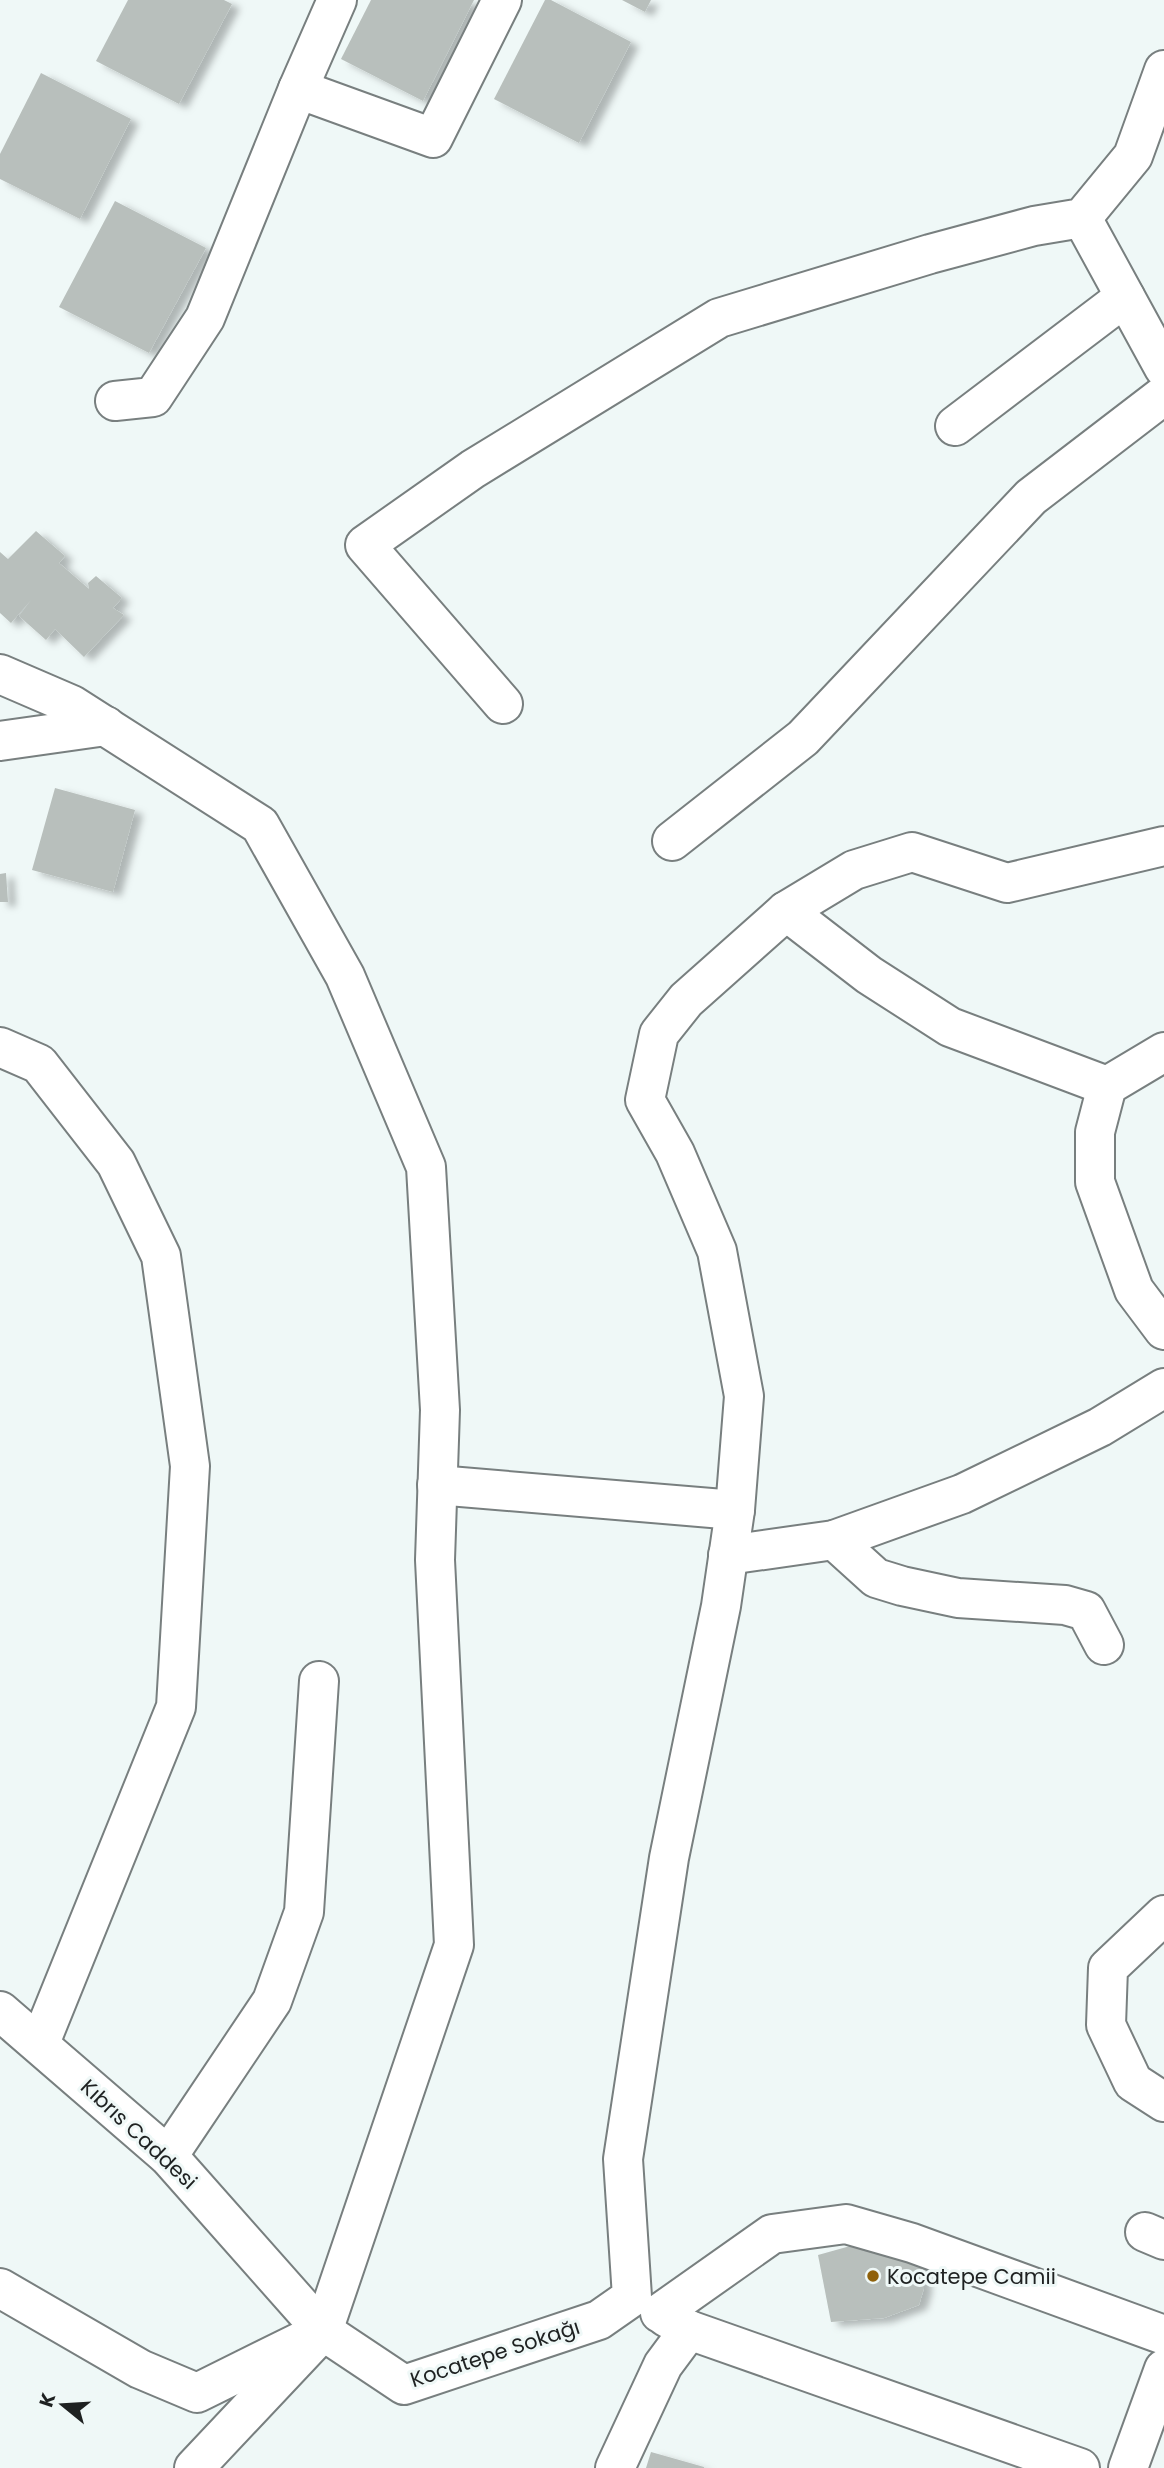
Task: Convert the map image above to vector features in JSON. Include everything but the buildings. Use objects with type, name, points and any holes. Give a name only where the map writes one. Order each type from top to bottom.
[{"type":"street","points":[[115,401],[153,397],[205,318],[337,0]]},
{"type":"street","points":[[298,89],[433,138],[502,0]]},
{"type":"street","points":[[503,704],[365,545],[472,469],[719,318],[929,254],[1034,226],[1082,218],[1133,156],[1164,70]]},
{"type":"street","points":[[1082,218],[1164,368]]},
{"type":"street","points":[[955,426],[1125,298]]},
{"type":"street","points":[[672,841],[803,738],[1031,498],[1164,395]]},
{"type":"street","points":[[0,674],[72,705],[260,825],[345,976],[426,1167],[440,1410],[435,1560],[454,1945],[323,2331],[194,2468]]},
{"type":"street","points":[[0,741],[106,726]]},
{"type":"street","points":[[615,2468],[663,2365],[660,2314],[623,2159],[669,1858],[721,1606],[735,1510],[744,1396],[717,1251],[675,1153],[645,1100],[659,1034],[686,1000],[786,912],[854,870],[912,852],[1007,883],[1164,846]]},
{"type":"street","points":[[786,912],[869,975],[950,1027],[1107,1086]]},
{"type":"street","points":[[0,1047],[38,1064],[116,1163],[160,1255],[190,1466],[176,1707],[96,1913],[40,2043]]},
{"type":"street","points":[[1159,1320],[1134,1290],[1095,1182],[1095,1132],[1107,1086],[1164,1052]]},
{"type":"street","points":[[728,1555],[834,1540],[962,1494],[1100,1427],[1164,1388]]},
{"type":"street","points":[[437,1485],[735,1510]]},
{"type":"street","points":[[834,1540],[876,1578],[902,1586],[958,1598],[1065,1605],[1086,1611],[1104,1645]]},
{"type":"street","points":[[168,2156],[272,2001],[304,1912],[319,1681]]},
{"type":"street","points":[[1164,1915],[1108,1968],[1106,2025],[1133,2082],[1164,2102]]},
{"type":"street","name":"Kıbrıs Caddesi","points":[[0,2011],[168,2156],[323,2331]]},
{"type":"street","points":[[660,2314],[772,2234],[846,2224],[912,2243],[1164,2335]]},
{"type":"street","points":[[0,2288],[140,2369],[197,2393],[323,2331]]},
{"type":"street","points":[[660,2314],[1080,2468]]},
{"type":"street","name":"Kocatepe Sokağı","points":[[323,2331],[404,2385],[599,2319],[660,2314]]},
{"type":"street","points":[[1128,2468],[1164,2369]]},
{"type":"place","name":"Kocatepe Camii","points":[[873,2276]]}]
